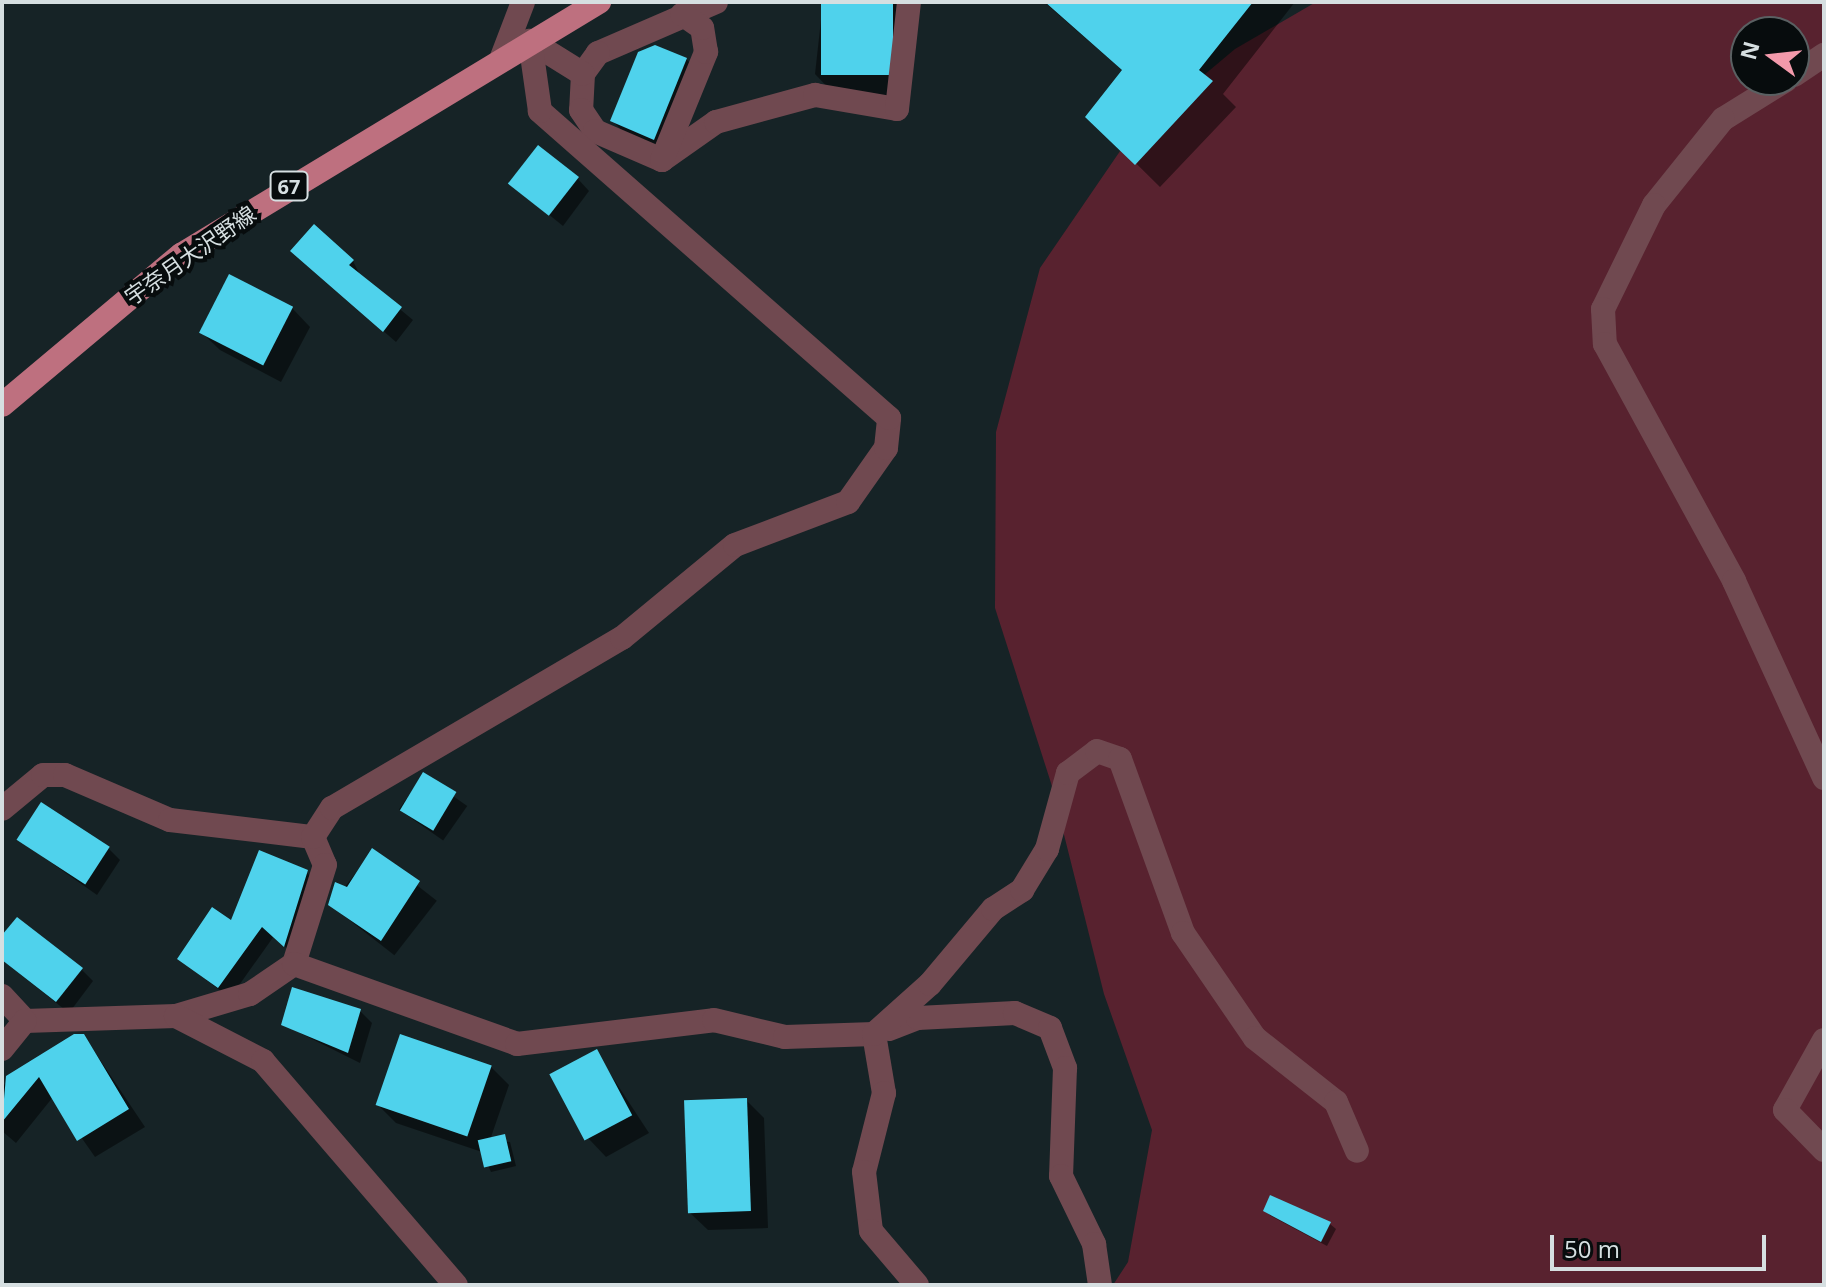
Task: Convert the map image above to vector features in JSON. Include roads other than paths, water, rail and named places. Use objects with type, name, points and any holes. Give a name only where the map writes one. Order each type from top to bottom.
[{"type":"main road","name":"宇奈月大沢野線","points":[[2,405],[181,255],[502,57],[599,2]]},
{"type":"street","points":[[502,57],[523,2]]},
{"type":"street","points":[[662,160],[595,131],[581,110],[583,74],[617,40],[716,2]]},
{"type":"street","points":[[662,160],[716,122],[815,95],[897,109],[909,2]]},
{"type":"street","points":[[662,160],[706,52],[702,28],[682,14]]},
{"type":"street","points":[[530,41],[583,74]]},
{"type":"street","points":[[313,837],[332,808],[622,638],[735,545],[848,502],[886,448],[889,418],[540,111],[530,41]]},
{"type":"street","points":[[1760,96],[1723,119],[1654,205],[1603,309],[1605,344],[1734,581],[1824,778]]},
{"type":"street","points":[[874,1034],[930,984],[993,909],[1022,890],[1047,849],[1068,773],[1097,751],[1120,759],[1183,933],[1255,1038],[1336,1102],[1357,1151]]},
{"type":"street","points":[[2,809],[43,775],[65,775],[170,820],[313,837]]},
{"type":"street","points":[[2,1049],[25,1021],[176,1016],[250,994],[294,964],[325,865],[313,837]]},
{"type":"street","points":[[294,964],[517,1044],[714,1020],[785,1037],[874,1034],[918,1018],[1015,1013],[1050,1028],[1065,1068],[1061,1176],[1094,1244],[1100,1285]]},
{"type":"street","points":[[2,996],[25,1021]]},
{"type":"street","points":[[176,1016],[263,1061],[456,1285]]},
{"type":"street","points":[[874,1034],[884,1093],[864,1172],[871,1231],[917,1285]]},
{"type":"street","points":[[1824,1040],[1785,1110],[1824,1150]]}]
